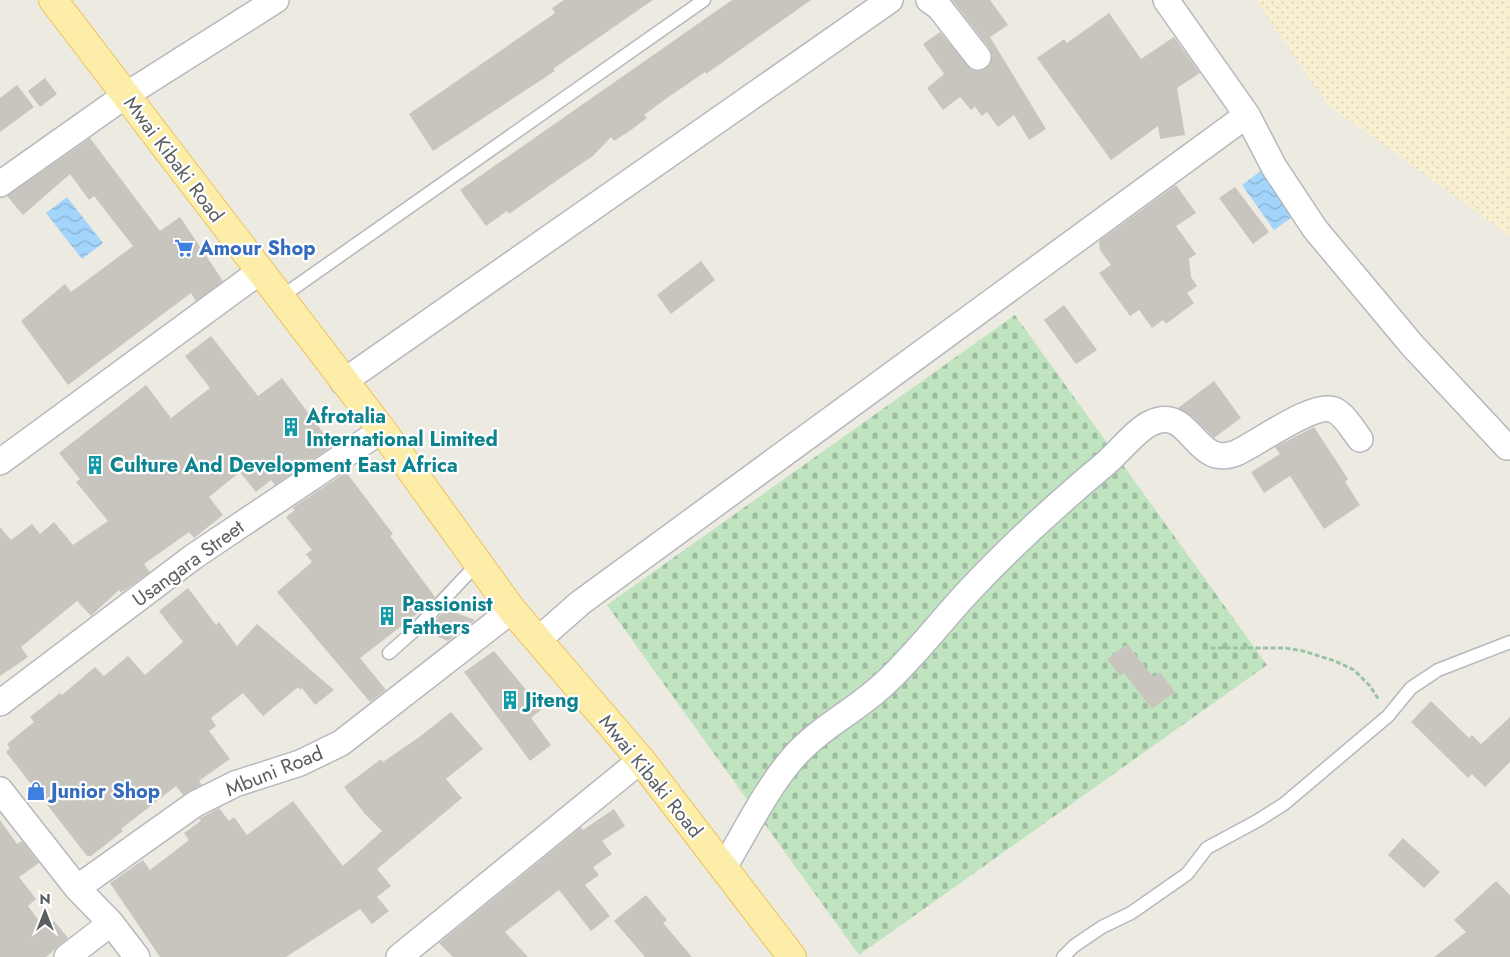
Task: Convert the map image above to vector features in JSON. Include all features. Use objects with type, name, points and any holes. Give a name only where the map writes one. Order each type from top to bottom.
[{"type":"main road","name":"Mwai Kibaki Road","points":[[53,0],[259,272],[281,297],[343,382],[382,430],[512,610],[640,760],[724,866],[792,957]]},
{"type":"street","points":[[0,184],[126,95],[276,0]]},
{"type":"street","points":[[343,382],[890,0]]},
{"type":"street","points":[[930,0],[940,7],[978,57]]},
{"type":"street","points":[[1166,0],[1247,115],[1274,167],[1315,229],[1412,344],[1507,448]]},
{"type":"street","points":[[538,640],[580,603],[1247,115]]},
{"type":"street","points":[[0,462],[259,272]]},
{"type":"street","points":[[724,866],[791,760],[810,740],[882,686],[1010,549],[1054,507],[1124,448],[1141,429],[1161,420],[1172,420],[1183,426],[1207,452],[1217,456],[1235,454],[1308,415],[1328,408],[1337,411],[1360,439]]},
{"type":"street","name":"Usangara Street","points":[[0,704],[193,557],[382,430]]},
{"type":"street","name":"Mbuni Road","points":[[78,888],[196,804],[235,784],[300,763],[341,743],[512,610]]},
{"type":"street","points":[[399,957],[640,760]]},
{"type":"street","points":[[0,790],[78,888],[111,923],[137,957]]},
{"type":"street","points":[[67,957],[111,923]]},
{"type":"lane","points":[[281,297],[704,0]]},
{"type":"lane","points":[[390,654],[478,563]]},
{"type":"lane","points":[[1063,957],[1074,946],[1102,927],[1131,913],[1187,874],[1207,848],[1284,804],[1391,712],[1411,688],[1438,670],[1510,642]]},
{"type":"path","points":[[1203,648],[1285,648],[1335,661],[1360,675],[1377,699],[1391,712]]},
{"type":"sand","points":[[1256,0],[1510,0],[1510,236],[1327,104]]},
{"type":"green space","points":[[1015,315],[1267,665],[859,955],[607,605]]},
{"type":"water","points":[[1266,167],[1299,212],[1274,230],[1242,185]]},
{"type":"water","points":[[67,197],[103,243],[82,259],[46,213]]},
{"type":"building","points":[[564,0],[653,0],[553,69],[555,71],[433,151],[409,114],[555,13],[552,8]]},
{"type":"building","points":[[732,0],[811,0],[706,74],[705,72],[667,98],[644,115],[647,118],[631,130],[614,141],[611,137],[593,156],[509,214],[507,211],[486,226],[460,190]]},
{"type":"building","points":[[952,0],[990,0],[1008,25],[990,37],[1046,129],[1029,140],[1014,115],[998,127],[987,112],[982,116],[975,107],[971,110],[960,97],[943,110],[927,88],[944,74],[923,44],[940,32],[972,70],[980,71],[987,68],[991,62],[992,55],[989,48]]},
{"type":"building","points":[[1109,13],[1141,59],[1174,37],[1200,73],[1177,88],[1185,135],[1160,139],[1158,126],[1111,160],[1037,58],[1064,39],[1067,43]]},
{"type":"building","points":[[45,78],[57,94],[40,107],[28,91]]},
{"type":"building","points":[[17,85],[34,107],[0,132],[0,98]]},
{"type":"building","points":[[90,138],[160,231],[180,217],[223,281],[196,301],[191,293],[68,385],[21,321],[65,284],[71,292],[133,246],[94,196],[89,200],[70,174],[23,215],[7,196]]},
{"type":"building","points":[[1176,185],[1196,213],[1176,226],[1196,254],[1189,259],[1191,277],[1197,286],[1187,293],[1194,303],[1166,324],[1163,320],[1152,328],[1139,310],[1130,316],[1099,273],[1111,265],[1100,250],[1099,241]]},
{"type":"building","points":[[1235,187],[1269,232],[1253,244],[1219,198]]},
{"type":"building","points":[[701,261],[715,280],[671,314],[657,295]]},
{"type":"building","points":[[1064,305],[1097,350],[1076,364],[1044,320]]},
{"type":"building","points":[[211,336],[258,396],[282,378],[333,446],[275,485],[271,480],[256,492],[240,472],[209,497],[223,515],[194,538],[189,532],[144,564],[150,572],[121,593],[119,590],[91,616],[77,601],[21,647],[28,657],[0,676],[0,527],[11,540],[32,524],[40,534],[54,522],[73,545],[108,521],[76,482],[80,479],[59,453],[146,385],[171,418],[210,388],[185,356]]},
{"type":"building","points":[[1214,381],[1241,418],[1214,438],[1193,417],[1178,408]]},
{"type":"building","points":[[1314,427],[1348,479],[1345,482],[1360,505],[1324,529],[1290,476],[1264,493],[1251,472],[1280,454],[1275,447]]},
{"type":"building","points":[[346,472],[393,534],[390,536],[435,597],[426,607],[360,658],[386,690],[370,702],[277,592],[312,562],[306,554],[312,550],[286,517],[295,510],[292,508]]},
{"type":"building","points":[[188,588],[216,625],[219,622],[237,646],[257,624],[334,690],[315,705],[302,688],[300,690],[298,687],[263,716],[243,693],[211,718],[216,726],[209,731],[230,759],[199,781],[202,785],[183,795],[176,786],[121,829],[123,831],[91,856],[87,856],[6,752],[10,748],[7,744],[34,722],[30,717],[60,693],[62,695],[95,667],[104,676],[128,656],[145,675],[183,642],[159,611]]},
{"type":"building","points":[[446,609],[475,620],[448,641],[438,637],[433,623]]},
{"type":"building","points":[[1127,644],[1153,677],[1160,672],[1175,692],[1152,709],[1124,673],[1120,676],[1107,659]]},
{"type":"building","name":"Jiteng","points":[[494,651],[542,709],[531,718],[551,745],[530,761],[464,672]]},
{"type":"building","points":[[1431,701],[1469,738],[1472,735],[1481,744],[1510,717],[1510,762],[1485,787],[1472,774],[1468,778],[1411,722]]},
{"type":"building","points":[[451,712],[483,749],[446,779],[462,798],[377,869],[391,886],[377,897],[389,911],[372,924],[360,909],[286,957],[160,957],[110,883],[143,860],[150,870],[189,840],[184,833],[201,821],[199,819],[219,808],[229,821],[234,817],[247,835],[293,801],[343,866],[382,831],[364,813],[344,787],[381,759],[383,762],[418,738]]},
{"type":"building","points":[[614,809],[625,826],[602,841],[612,854],[593,867],[599,875],[585,885],[610,916],[591,931],[559,890],[505,932],[528,957],[453,957],[439,943],[581,827],[583,830]]},
{"type":"building","points":[[0,820],[17,844],[22,841],[39,863],[19,877],[36,899],[28,906],[44,928],[54,921],[68,938],[46,957],[0,957]]},
{"type":"building","points":[[1403,838],[1440,872],[1424,888],[1388,855]]},
{"type":"building","points":[[1496,881],[1510,895],[1510,957],[1434,957],[1466,932],[1454,920]]},
{"type":"building","points":[[646,895],[667,920],[663,923],[692,957],[645,957],[614,921]]},
{"type":"place","name":"Amour Shop","points":[[184,248]]},
{"type":"place","name":"Afrotalia International Limited","points":[[291,427]]},
{"type":"place","name":"Culture And Development East Africa","points":[[95,465]]},
{"type":"place","name":"Passionist Fathers","points":[[387,616]]},
{"type":"place","name":"Jiteng","points":[[510,700]]},
{"type":"place","name":"Junior Shop","points":[[36,791]]}]
